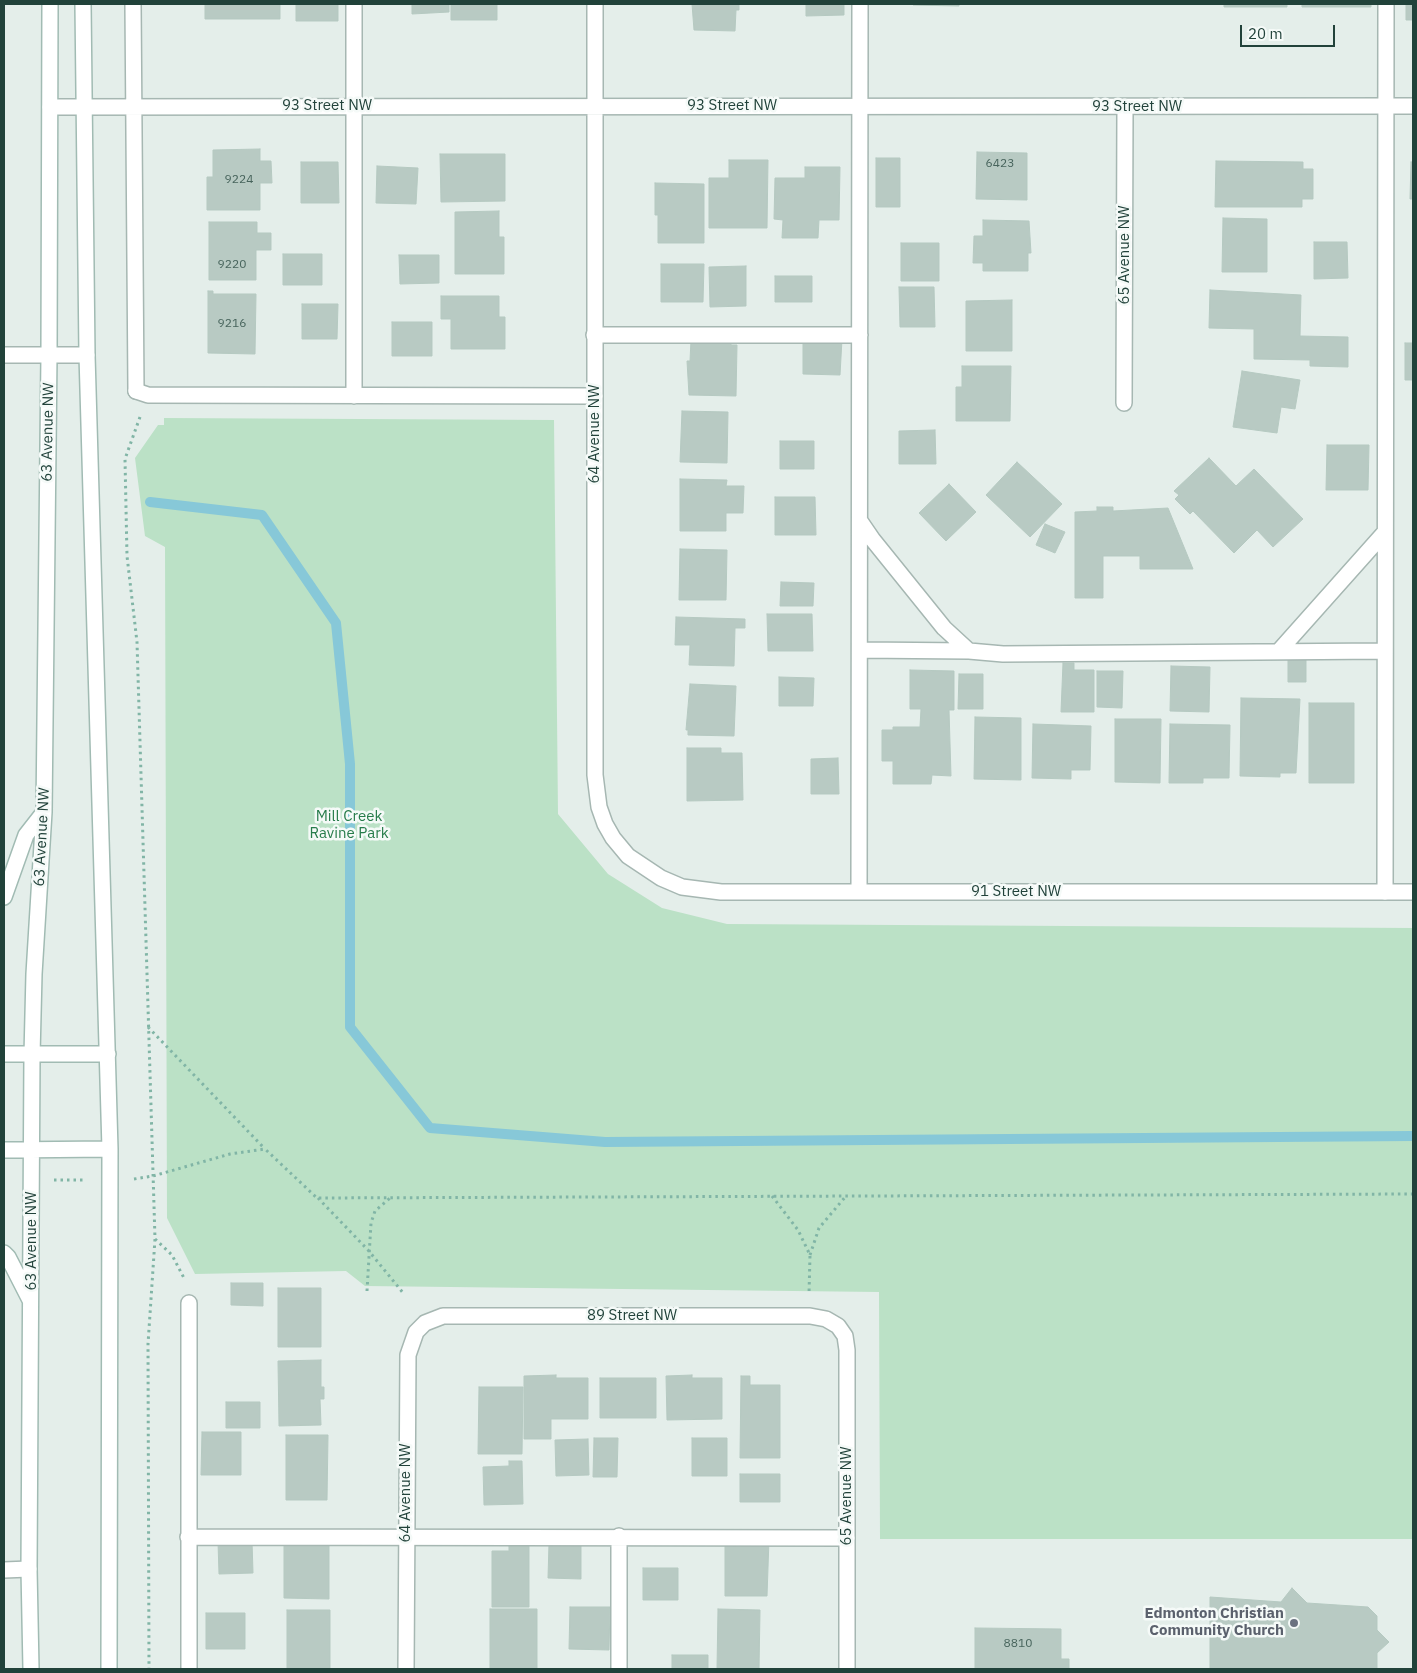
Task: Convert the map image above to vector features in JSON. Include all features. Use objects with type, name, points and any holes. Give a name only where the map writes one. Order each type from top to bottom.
[{"type":"street","name":"63 Avenue NW","points":[[31,1669],[29,1569],[32,1054],[34,974],[44,812],[49,355],[50,4]]},
{"type":"street","points":[[83,4],[87,355],[110,1149],[109,1669]]},
{"type":"street","points":[[133,4],[136,391],[148,395],[595,396]]},
{"type":"street","points":[[354,4],[354,396]]},
{"type":"street","name":"64 Avenue NW","points":[[595,4],[596,783],[599,807],[605,824],[613,838],[628,856]]},
{"type":"street","points":[[859,891],[860,4]]},
{"type":"street","points":[[1385,892],[1386,4]]},
{"type":"street","name":"93 Street NW","points":[[50,107],[354,105],[1125,108],[1413,106]]},
{"type":"street","name":"65 Avenue NW","points":[[1124,403],[1125,108]]},
{"type":"street","points":[[594,335],[860,335]]},
{"type":"street","points":[[4,355],[87,355]]},
{"type":"street","points":[[860,521],[873,540],[944,628],[970,651]]},
{"type":"street","points":[[1279,651],[1384,532]]},
{"type":"street","points":[[860,650],[970,651],[1003,654],[1384,651]]},
{"type":"street","points":[[4,897],[26,835],[44,812]]},
{"type":"street","name":"91 Street NW","points":[[628,856],[661,878],[682,886],[701,890],[1413,892]]},
{"type":"street","points":[[4,1054],[108,1054]]},
{"type":"street","points":[[4,1150],[110,1149]]},
{"type":"street","points":[[4,1253],[8,1257],[32,1304]]},
{"type":"street","points":[[189,1303],[189,1669]]},
{"type":"street","name":"89 Street NW","points":[[425,1323],[443,1316],[810,1316],[826,1319],[838,1326]]},
{"type":"street","name":"64 Avenue NW","points":[[406,1669],[408,1355],[416,1332],[425,1323]]},
{"type":"street","name":"65 Avenue NW","points":[[838,1326],[845,1336],[847,1350],[847,1669]]},
{"type":"street","points":[[188,1537],[619,1536],[847,1538]]},
{"type":"street","points":[[619,1536],[619,1669]]},
{"type":"street","points":[[4,1570],[29,1569]]},
{"type":"path","points":[[136,391],[144,407],[125,459],[127,556],[137,642],[155,1238],[148,1344],[149,1669]]},
{"type":"path","points":[[148,1027],[265,1149],[318,1198],[368,1250],[404,1294]]},
{"type":"path","points":[[32,1180],[110,1180],[153,1176],[230,1154],[265,1149]]},
{"type":"path","points":[[318,1198],[1413,1194]]},
{"type":"path","points":[[809,1294],[810,1255],[819,1228],[847,1195]]},
{"type":"path","points":[[772,1196],[798,1230],[810,1255]]},
{"type":"path","points":[[368,1291],[368,1250],[371,1222],[375,1211],[391,1198]]},
{"type":"path","points":[[155,1238],[172,1255],[187,1284],[189,1303]]},
{"type":"green space","name":"Mill Creek Ravine Park","points":[[164,418],[554,420],[558,814],[608,874],[662,908],[727,924],[1413,928],[1413,1539],[880,1539],[879,1292],[365,1286],[346,1271],[195,1274],[167,1218],[165,547],[145,536],[135,458],[158,425],[164,425]]},
{"type":"building","points":[[205,4],[280,4],[280,19],[205,19]]},
{"type":"building","points":[[296,4],[338,4],[338,21],[296,21]]},
{"type":"building","points":[[412,4],[449,4],[449,12],[412,14]]},
{"type":"building","points":[[451,4],[497,4],[497,20],[451,20]]},
{"type":"building","points":[[692,4],[739,4],[739,10],[736,10],[735,31],[694,30]]},
{"type":"building","points":[[806,4],[844,4],[844,15],[806,16]]},
{"type":"building","points":[[959,4],[959,6],[913,5]]},
{"type":"building","points":[[1224,4],[1287,4],[1287,7],[1224,7]]},
{"type":"building","points":[[1302,4],[1371,4],[1371,7],[1302,7]]},
{"type":"building","points":[[1406,4],[1413,4],[1413,20],[1406,20]]},
{"type":"building","points":[[260,149],[260,161],[271,161],[272,183],[260,183],[260,210],[207,210],[207,177],[213,177],[213,150]]},
{"type":"building","points":[[977,152],[1027,153],[1027,200],[976,199]]},
{"type":"building","points":[[440,154],[505,154],[505,201],[441,202]]},
{"type":"building","points":[[876,158],[900,158],[900,207],[876,207]]},
{"type":"building","points":[[729,160],[768,160],[767,228],[709,228],[709,178],[729,178]]},
{"type":"building","points":[[1216,161],[1303,162],[1303,169],[1313,169],[1313,199],[1302,199],[1302,207],[1215,207]]},
{"type":"building","points":[[301,162],[338,162],[339,203],[301,203]]},
{"type":"building","points":[[1411,162],[1413,162],[1413,199],[1410,199]]},
{"type":"building","points":[[377,166],[418,168],[416,204],[376,203]]},
{"type":"building","points":[[805,167],[840,167],[839,220],[819,220],[818,238],[782,238],[783,220],[774,219],[775,178],[805,178]]},
{"type":"building","points":[[655,183],[704,184],[704,243],[658,243],[658,215],[655,215]]},
{"type":"building","points":[[499,211],[499,237],[504,237],[504,274],[455,274],[455,212]]},
{"type":"building","points":[[1223,218],[1267,219],[1267,272],[1222,272]]},
{"type":"building","points":[[983,220],[1029,221],[1031,253],[1028,253],[1028,271],[983,271],[983,263],[973,263],[974,236],[983,236]]},
{"type":"building","points":[[209,222],[257,222],[257,233],[271,233],[271,250],[256,250],[256,280],[209,280]]},
{"type":"building","points":[[1314,242],[1347,242],[1348,278],[1314,279]]},
{"type":"building","points":[[901,243],[939,243],[939,281],[901,281]]},
{"type":"building","points":[[283,254],[322,254],[322,285],[283,285]]},
{"type":"building","points":[[399,255],[439,255],[439,283],[400,284]]},
{"type":"building","points":[[661,264],[704,264],[703,302],[661,302]]},
{"type":"building","points":[[746,266],[746,306],[710,307],[709,267]]},
{"type":"building","points":[[775,276],[812,276],[812,302],[775,302]]},
{"type":"building","points":[[899,287],[934,287],[935,327],[900,327]]},
{"type":"building","points":[[1210,290],[1301,295],[1300,336],[1348,337],[1348,367],[1310,366],[1310,360],[1254,359],[1254,329],[1209,328]]},
{"type":"building","points":[[208,291],[213,291],[213,294],[256,294],[255,354],[208,353]]},
{"type":"building","points":[[441,296],[499,296],[499,317],[505,317],[505,349],[451,349],[451,319],[441,319]]},
{"type":"building","points":[[1012,300],[1012,351],[966,351],[966,301]]},
{"type":"building","points":[[302,304],[338,304],[337,339],[302,339]]},
{"type":"building","points":[[392,322],[432,322],[432,356],[392,356]]},
{"type":"building","points":[[803,338],[842,339],[840,375],[803,374]]},
{"type":"building","points":[[691,340],[731,341],[731,345],[737,345],[736,396],[689,395],[687,361],[690,361]]},
{"type":"building","points":[[1405,343],[1413,343],[1413,380],[1405,380]]},
{"type":"building","points":[[962,366],[1011,366],[1010,421],[956,421],[956,387],[962,387]]},
{"type":"building","points":[[1242,371],[1300,380],[1295,409],[1281,407],[1277,433],[1233,427]]},
{"type":"building","points":[[682,411],[728,412],[727,463],[680,462]]},
{"type":"building","points":[[935,430],[936,464],[899,464],[899,431]]},
{"type":"building","points":[[780,441],[814,441],[814,469],[780,469]]},
{"type":"building","points":[[1327,445],[1369,445],[1368,490],[1326,490]]},
{"type":"building","points":[[1209,458],[1236,486],[1254,469],[1303,519],[1273,547],[1257,530],[1234,553],[1193,511],[1190,514],[1175,499],[1179,495],[1174,491]]},
{"type":"building","points":[[1017,462],[1062,504],[1030,537],[986,495]]},
{"type":"building","points":[[680,479],[727,480],[726,486],[744,486],[743,513],[726,513],[726,531],[680,531]]},
{"type":"building","points":[[949,484],[976,512],[946,541],[919,513]]},
{"type":"building","points":[[775,497],[815,497],[816,535],[775,535]]},
{"type":"building","points":[[1097,507],[1113,507],[1113,511],[1168,508],[1193,569],[1140,569],[1140,556],[1103,556],[1103,598],[1075,598],[1075,512],[1097,511]]},
{"type":"building","points":[[1045,524],[1065,532],[1055,553],[1036,545]]},
{"type":"building","points":[[680,549],[727,550],[726,600],[679,600]]},
{"type":"building","points":[[781,582],[814,583],[813,606],[780,606]]},
{"type":"building","points":[[767,614],[812,614],[813,651],[768,651]]},
{"type":"building","points":[[676,617],[745,619],[745,628],[735,628],[734,666],[689,665],[690,645],[675,645]]},
{"type":"building","points":[[1288,656],[1306,656],[1306,682],[1288,682]]},
{"type":"building","points":[[1063,663],[1074,663],[1074,670],[1094,670],[1094,712],[1061,712]]},
{"type":"building","points":[[1171,666],[1210,667],[1209,712],[1170,711]]},
{"type":"building","points":[[910,670],[954,671],[954,710],[949,710],[951,776],[932,775],[931,784],[893,784],[893,761],[882,761],[882,730],[893,730],[893,727],[920,727],[921,709],[910,709]]},
{"type":"building","points":[[1097,671],[1123,671],[1122,708],[1097,707]]},
{"type":"building","points":[[959,674],[983,674],[983,709],[958,709]]},
{"type":"building","points":[[779,677],[814,678],[813,706],[779,706]]},
{"type":"building","points":[[690,684],[736,686],[734,736],[688,735],[688,730],[686,730]]},
{"type":"building","points":[[1241,698],[1300,699],[1296,773],[1280,773],[1280,777],[1240,776]]},
{"type":"building","points":[[1309,703],[1354,703],[1354,783],[1309,783]]},
{"type":"building","points":[[975,717],[1021,718],[1021,780],[974,779]]},
{"type":"building","points":[[1115,719],[1161,719],[1160,783],[1115,782]]},
{"type":"building","points":[[1033,724],[1091,726],[1090,770],[1071,770],[1071,779],[1032,778]]},
{"type":"building","points":[[1170,724],[1230,725],[1229,778],[1203,778],[1203,783],[1169,783]]},
{"type":"building","points":[[687,748],[721,748],[721,753],[742,753],[743,800],[687,801]]},
{"type":"building","points":[[838,758],[839,794],[811,794],[811,759]]},
{"type":"building","points":[[231,1283],[263,1283],[263,1306],[231,1305]]},
{"type":"building","points":[[278,1288],[321,1288],[321,1347],[278,1347]]},
{"type":"building","points":[[321,1360],[321,1387],[324,1387],[324,1399],[320,1399],[321,1425],[279,1426],[278,1361]]},
{"type":"building","points":[[556,1375],[556,1378],[588,1378],[588,1419],[551,1419],[551,1439],[524,1439],[524,1376]]},
{"type":"building","points":[[692,1375],[692,1378],[722,1378],[722,1419],[667,1420],[666,1376]]},
{"type":"building","points":[[741,1376],[750,1376],[750,1385],[780,1385],[780,1458],[740,1458]]},
{"type":"building","points":[[600,1378],[656,1378],[656,1418],[600,1418]]},
{"type":"building","points":[[479,1387],[523,1387],[522,1454],[478,1454]]},
{"type":"building","points":[[226,1402],[260,1402],[260,1428],[226,1428]]},
{"type":"building","points":[[202,1432],[241,1432],[241,1475],[201,1475]]},
{"type":"building","points":[[286,1435],[328,1435],[327,1500],[286,1500]]},
{"type":"building","points":[[594,1438],[618,1438],[617,1477],[593,1477]]},
{"type":"building","points":[[692,1438],[727,1438],[727,1476],[692,1476]]},
{"type":"building","points":[[588,1439],[589,1475],[556,1476],[555,1440]]},
{"type":"building","points":[[509,1461],[522,1461],[523,1504],[484,1505],[483,1467],[509,1466]]},
{"type":"building","points":[[740,1474],[780,1474],[780,1502],[740,1502]]},
{"type":"building","points":[[725,1539],[769,1539],[767,1596],[725,1596]]},
{"type":"building","points":[[252,1541],[253,1573],[219,1574],[218,1542]]},
{"type":"building","points":[[284,1542],[329,1543],[329,1599],[284,1598]]},
{"type":"building","points":[[549,1544],[581,1546],[581,1579],[548,1578]]},
{"type":"building","points":[[509,1546],[529,1546],[529,1607],[492,1607],[492,1551],[509,1551]]},
{"type":"building","points":[[643,1568],[678,1568],[678,1600],[643,1600]]},
{"type":"building","name":"Edmonton Christian Community Church","points":[[1292,1588],[1307,1603],[1368,1607],[1377,1616],[1377,1630],[1389,1642],[1377,1653],[1377,1669],[1210,1669],[1210,1597],[1281,1602]]},
{"type":"building","points":[[570,1607],[610,1607],[609,1650],[569,1649]]},
{"type":"building","points":[[490,1609],[537,1609],[537,1669],[490,1669]]},
{"type":"building","points":[[718,1609],[760,1610],[759,1669],[717,1669]]},
{"type":"building","points":[[287,1610],[330,1610],[330,1669],[287,1669]]},
{"type":"building","points":[[206,1613],[245,1613],[245,1649],[206,1649]]},
{"type":"building","points":[[975,1628],[1061,1629],[1061,1659],[1069,1659],[1069,1669],[975,1669]]},
{"type":"building","points":[[672,1655],[708,1655],[708,1669],[672,1669]]},
{"type":"waterway","points":[[150,502],[262,515],[336,623],[350,764],[350,1027],[430,1128],[605,1142],[1413,1136]]},
{"type":"place","name":"Edmonton Christian Community Church","points":[[1294,1623]]}]
